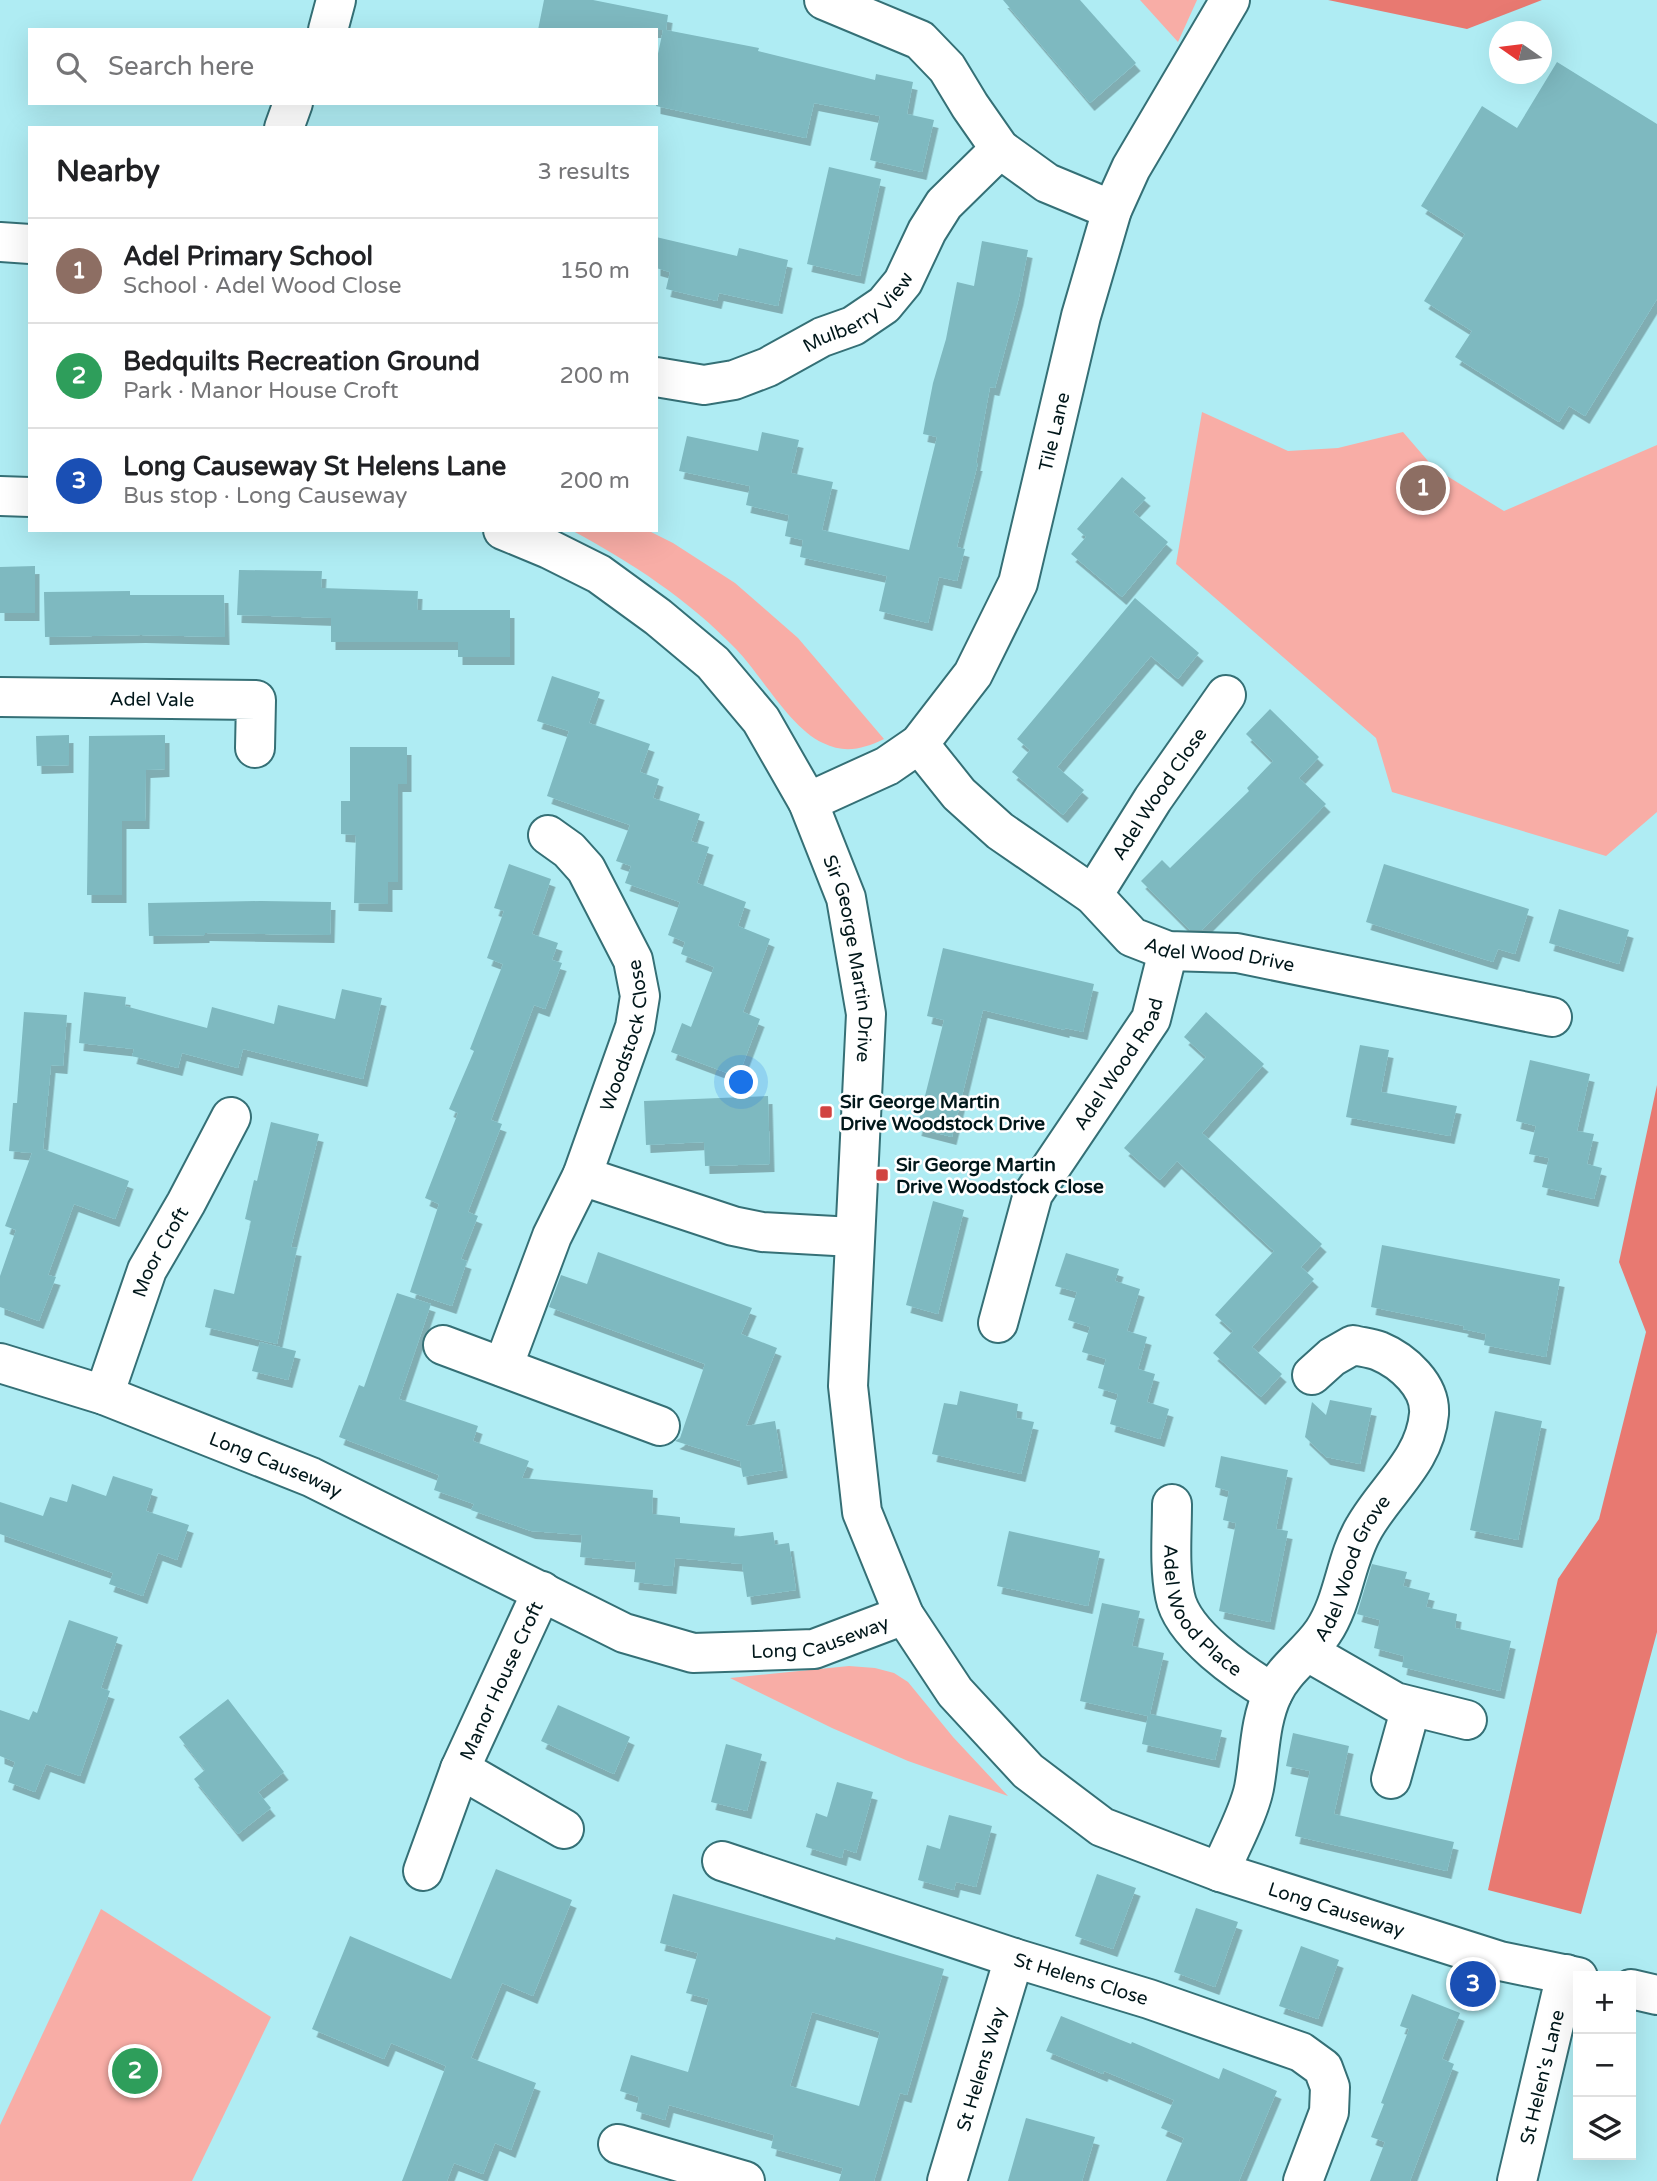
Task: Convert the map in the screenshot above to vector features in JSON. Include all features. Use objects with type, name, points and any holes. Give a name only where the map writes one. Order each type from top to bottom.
[{"type":"street","points":[[329,28],[336,0]]},
{"type":"street","points":[[824,0],[920,40],[947,68],[1000,149],[1047,183],[1112,210]]},
{"type":"street","name":"Tile Lane","points":[[808,802],[887,766],[919,744],[973,674],[1018,583],[1081,316],[1112,210],[1131,168],[1230,0]]},
{"type":"street","points":[[286,126],[292,105]]},
{"type":"street","name":"Mulberry View","points":[[658,377],[704,385],[734,380],[768,367],[822,337],[853,326],[884,305],[903,282],[927,231],[944,204],[1000,149]]},
{"type":"street","points":[[0,242],[28,244]]},
{"type":"street","points":[[0,496],[28,497]]},
{"type":"street","name":"Sir George Martin Drive","points":[[508,532],[549,549],[599,575],[659,617],[713,663],[761,720],[808,802],[846,898],[866,1014],[853,1237],[848,1386],[862,1512],[904,1615]]},
{"type":"street","name":"Adel Wood Close","points":[[1093,895],[1153,799],[1226,695]]},
{"type":"street","name":"Adel Vale","points":[[0,697],[256,700],[255,748]]},
{"type":"street","name":"Adel Wood Drive","points":[[919,744],[959,794],[1000,831],[1093,895],[1132,937],[1168,951],[1237,953],[1552,1017]]},
{"type":"street","name":"Woodstock Close","points":[[503,1367],[552,1236],[582,1176],[635,1027],[640,996],[633,960],[586,869],[569,850],[548,835]]},
{"type":"street","name":"Adel Wood Road","points":[[998,1323],[1033,1194],[1152,1019],[1168,951]]},
{"type":"street","name":"Moor Croft","points":[[104,1395],[147,1270],[231,1117]]},
{"type":"street","points":[[582,1176],[733,1226],[762,1232],[853,1237]]},
{"type":"street","points":[[443,1345],[660,1426]]},
{"type":"street","name":"Adel Wood Grove","points":[[1220,1872],[1254,1791],[1265,1719],[1273,1693],[1286,1672],[1308,1652],[1325,1629],[1362,1530],[1408,1469],[1417,1452],[1429,1412],[1424,1387],[1408,1370],[1380,1352],[1353,1345],[1332,1357],[1312,1375]]},
{"type":"street","name":"Long Causeway","points":[[0,1363],[104,1395],[311,1477],[624,1633],[693,1653],[814,1649],[904,1615],[955,1692],[1028,1772],[1102,1827],[1220,1872],[1500,1961],[1572,1975]]},
{"type":"street","name":"Adel Wood Place","points":[[1172,1504],[1175,1599],[1188,1623],[1206,1643],[1247,1678],[1273,1693]]},
{"type":"street","name":"Manor House Croft","points":[[423,1871],[460,1769],[542,1591]]},
{"type":"street","points":[[1308,1652],[1379,1693],[1411,1707],[1467,1720]]},
{"type":"street","points":[[1391,1779],[1411,1707]]},
{"type":"street","name":"Manor House Croft","points":[[460,1769],[564,1829]]},
{"type":"street","name":"St Helens Close","points":[[722,1861],[1014,1958],[1149,1999],[1301,2052],[1323,2068],[1330,2087],[1329,2112],[1303,2181]]},
{"type":"street","name":"St Helens Way","points":[[947,2181],[1014,1958]]},
{"type":"street","name":"St Helen's Lane","points":[[1517,2181],[1572,1975]]},
{"type":"street","points":[[1636,1990],[1657,1995]]},
{"type":"street","points":[[618,2144],[745,2181]]},
{"type":"shaded area","points":[[1140,0],[1197,0],[1178,42]]},
{"type":"shaded area","points":[[1328,0],[1542,0],[1467,29]]},
{"type":"shaded area","points":[[1202,412],[1288,451],[1338,448],[1403,432],[1434,468],[1504,511],[1657,445],[1657,812],[1606,856],[1392,792],[1376,738],[1176,564]]},
{"type":"shaded area","points":[[575,532],[651,532],[735,583],[798,638],[884,739],[861,748],[846,749],[831,746],[811,736],[788,714],[746,660],[718,631],[679,598],[615,555]]},
{"type":"shaded area","points":[[1657,1085],[1657,1632],[1581,1914],[1488,1890],[1558,1579],[1599,1519],[1646,1332],[1619,1262]]},
{"type":"shaded area","points":[[849,1666],[894,1673],[908,1682],[953,1737],[1008,1796],[908,1761],[832,1728],[730,1678]]},
{"type":"shaded area","points":[[101,1909],[271,2017],[192,2181],[0,2181],[0,2125]]},
{"type":"building","points":[[544,0],[593,0],[668,15],[666,30],[759,48],[758,51],[875,80],[876,74],[913,82],[907,114],[934,120],[922,172],[870,160],[880,116],[814,103],[806,138],[656,106],[658,54],[663,30],[658,28],[538,28]]},
{"type":"building","points":[[1003,0],[1080,0],[1136,63],[1090,103]]},
{"type":"building","points":[[1557,62],[1657,124],[1657,299],[1585,416],[1569,406],[1559,422],[1455,357],[1472,331],[1424,301],[1465,234],[1421,206],[1482,106],[1517,128],[1544,84],[1552,84],[1552,70]]},
{"type":"building","points":[[829,167],[881,179],[860,276],[807,264]]},
{"type":"building","points":[[658,237],[737,256],[739,248],[788,260],[778,306],[719,293],[717,301],[666,289],[670,272],[658,269]]},
{"type":"building","points":[[982,241],[1028,250],[1019,297],[995,388],[990,387],[978,463],[957,547],[965,549],[957,581],[939,577],[928,623],[879,611],[887,576],[800,557],[803,540],[785,536],[789,515],[746,505],[750,486],[679,471],[687,436],[758,451],[762,432],[799,440],[791,473],[833,482],[822,530],[909,550],[937,437],[923,434],[933,383],[946,339],[957,282],[974,286]]},
{"type":"building","points":[[1122,477],[1146,498],[1133,512],[1168,542],[1122,597],[1071,554],[1086,537],[1077,529]]},
{"type":"building","points":[[35,566],[35,613],[0,613],[0,567]]},
{"type":"building","points":[[239,570],[322,571],[321,588],[418,591],[417,610],[510,610],[510,657],[458,657],[458,642],[331,642],[331,618],[237,615]]},
{"type":"building","points":[[130,591],[130,595],[224,595],[225,637],[45,637],[44,592]]},
{"type":"building","points":[[1135,598],[1199,653],[1178,679],[1151,656],[1057,767],[1084,790],[1063,815],[1012,772],[1030,750],[1017,739]]},
{"type":"building","points":[[552,676],[600,692],[589,723],[650,744],[640,772],[659,779],[653,798],[700,814],[691,841],[709,847],[697,883],[746,902],[738,926],[770,939],[743,1012],[760,1019],[738,1077],[671,1052],[682,1023],[691,1027],[714,967],[681,954],[685,942],[668,935],[680,902],[625,883],[631,866],[616,861],[630,825],[547,796],[569,731],[537,721]]},
{"type":"building","points":[[1270,709],[1319,757],[1299,778],[1326,804],[1202,930],[1190,930],[1141,881],[1162,860],[1170,868],[1249,791],[1247,788],[1273,761],[1246,734]]},
{"type":"building","points":[[69,735],[69,765],[37,766],[36,736]]},
{"type":"building","points":[[165,735],[165,769],[146,770],[145,821],[122,821],[122,895],[87,895],[89,736]]},
{"type":"building","points":[[350,747],[407,747],[407,784],[398,784],[398,882],[388,882],[388,904],[354,903],[356,835],[341,834],[341,801],[350,801]]},
{"type":"building","points":[[509,864],[551,879],[532,934],[558,943],[552,960],[562,963],[545,1009],[534,1005],[491,1120],[502,1124],[468,1212],[478,1216],[461,1259],[467,1261],[452,1306],[410,1292],[439,1204],[425,1198],[458,1113],[449,1109],[474,1051],[470,1049],[503,964],[487,958],[504,911],[494,908]]},
{"type":"building","points":[[1384,864],[1529,909],[1515,954],[1498,949],[1493,962],[1366,922]]},
{"type":"building","points":[[331,902],[330,935],[205,933],[149,936],[148,903]]},
{"type":"building","points":[[1559,909],[1629,930],[1619,964],[1549,943]]},
{"type":"building","points":[[943,948],[1094,984],[1083,1032],[983,1010],[952,1137],[917,1128],[944,1020],[927,1016]]},
{"type":"building","points":[[342,989],[382,998],[363,1079],[243,1049],[238,1068],[182,1053],[178,1068],[132,1056],[134,1049],[79,1043],[84,992],[126,997],[125,1006],[207,1028],[212,1007],[274,1024],[278,1005],[335,1019]]},
{"type":"building","points":[[24,1012],[67,1015],[63,1066],[51,1065],[43,1149],[129,1181],[115,1219],[74,1204],[48,1275],[56,1277],[39,1321],[0,1307],[0,1276],[16,1230],[5,1226],[32,1153],[9,1151],[13,1103],[17,1103]]},
{"type":"building","points":[[1206,1012],[1264,1064],[1202,1133],[1322,1244],[1301,1267],[1314,1279],[1252,1347],[1282,1374],[1261,1397],[1213,1353],[1233,1331],[1215,1315],[1274,1251],[1177,1161],[1160,1180],[1124,1148],[1206,1057],[1184,1037]]},
{"type":"building","points":[[1360,1045],[1389,1050],[1381,1092],[1457,1106],[1450,1136],[1346,1117]]},
{"type":"building","points":[[1530,1060],[1590,1074],[1577,1131],[1594,1134],[1587,1164],[1602,1168],[1594,1199],[1542,1187],[1549,1158],[1529,1154],[1536,1126],[1516,1121]]},
{"type":"building","points":[[768,1096],[770,1164],[705,1166],[704,1142],[646,1145],[644,1101]]},
{"type":"building","points":[[271,1122],[319,1134],[291,1247],[297,1248],[277,1344],[205,1327],[214,1289],[234,1294],[251,1221],[245,1219]]},
{"type":"building","points":[[933,1201],[964,1210],[938,1314],[906,1305]]},
{"type":"building","points":[[1382,1245],[1560,1279],[1546,1357],[1484,1345],[1486,1334],[1463,1329],[1464,1326],[1371,1307]]},
{"type":"building","points":[[598,1252],[752,1308],[741,1334],[777,1348],[746,1426],[775,1421],[783,1470],[743,1477],[740,1461],[675,1441],[680,1438],[705,1364],[549,1307],[561,1275],[587,1284]]},
{"type":"building","points":[[1066,1253],[1119,1269],[1115,1281],[1140,1289],[1127,1331],[1147,1337],[1138,1369],[1155,1374],[1147,1402],[1169,1409],[1160,1439],[1110,1424],[1118,1394],[1098,1388],[1106,1359],[1082,1352],[1090,1327],[1068,1320],[1077,1292],[1055,1286]]},
{"type":"building","points":[[397,1293],[431,1304],[399,1399],[478,1426],[473,1441],[529,1461],[522,1478],[653,1490],[652,1514],[680,1517],[680,1523],[735,1528],[734,1537],[773,1532],[775,1545],[789,1543],[796,1590],[747,1597],[742,1564],[675,1558],[672,1586],[634,1582],[636,1562],[580,1557],[582,1535],[531,1531],[471,1510],[474,1504],[434,1490],[439,1475],[339,1437],[359,1385],[364,1387]]},
{"type":"building","points":[[260,1342],[296,1351],[288,1380],[252,1371]]},
{"type":"building","points":[[960,1391],[1018,1404],[1016,1418],[1034,1422],[1021,1474],[932,1454],[944,1403],[957,1405]]},
{"type":"building","points":[[1330,1400],[1372,1408],[1360,1464],[1326,1457],[1305,1437],[1312,1402],[1326,1415]]},
{"type":"building","points":[[1495,1411],[1542,1421],[1518,1540],[1470,1530]]},
{"type":"building","points":[[1221,1456],[1288,1470],[1276,1529],[1288,1531],[1270,1622],[1219,1611],[1236,1523],[1223,1520],[1229,1491],[1215,1487]]},
{"type":"building","points":[[113,1476],[153,1489],[146,1511],[189,1525],[177,1560],[158,1553],[143,1596],[109,1584],[113,1573],[0,1534],[0,1502],[43,1516],[50,1497],[67,1502],[72,1484],[106,1496]]},
{"type":"building","points":[[1009,1531],[1100,1551],[1088,1606],[997,1586]]},
{"type":"building","points":[[1372,1564],[1407,1572],[1403,1586],[1430,1593],[1426,1607],[1457,1614],[1455,1628],[1511,1641],[1500,1691],[1402,1667],[1404,1656],[1374,1648],[1380,1620],[1357,1614]]},
{"type":"building","points":[[1102,1603],[1140,1611],[1132,1646],[1164,1653],[1150,1714],[1222,1730],[1215,1760],[1142,1744],[1148,1716],[1080,1701]]},
{"type":"building","points":[[69,1620],[118,1637],[101,1688],[110,1691],[80,1776],[46,1764],[35,1792],[8,1782],[15,1762],[0,1756],[0,1710],[29,1720],[33,1711],[37,1713]]},
{"type":"building","points":[[228,1699],[284,1772],[258,1792],[271,1808],[238,1834],[194,1779],[205,1770],[179,1737]]},
{"type":"building","points":[[558,1705],[630,1737],[614,1774],[541,1741]]},
{"type":"building","points":[[1293,1733],[1349,1746],[1334,1814],[1454,1842],[1447,1871],[1295,1836],[1310,1771],[1286,1766]]},
{"type":"building","points":[[726,1744],[762,1754],[747,1811],[711,1802]]},
{"type":"building","points":[[837,1782],[873,1792],[856,1853],[844,1849],[842,1858],[806,1847],[816,1813],[827,1817]]},
{"type":"building","points":[[949,1815],[992,1826],[976,1887],[956,1882],[954,1890],[918,1880],[927,1845],[940,1849]]},
{"type":"building","points":[[496,1869],[572,1900],[533,1996],[502,1983],[471,2058],[536,2083],[511,2150],[495,2143],[483,2174],[454,2163],[447,2181],[402,2181],[446,2066],[391,2043],[384,2059],[312,2029],[350,1936],[451,1979]]},
{"type":"building","points":[[1097,1874],[1136,1888],[1113,1949],[1075,1936]]},
{"type":"building","points":[[673,1894],[944,1969],[907,2095],[900,2093],[874,2181],[839,2181],[843,2168],[771,2148],[774,2135],[669,2105],[665,2120],[636,2111],[639,2097],[620,2091],[631,2055],[688,2072],[709,1999],[686,1993],[698,1953],[660,1943]],"holes":[[[812,2012],[880,2032],[859,2106],[790,2086]]]},
{"type":"building","points":[[1196,1908],[1238,1922],[1215,1987],[1174,1972]]},
{"type":"building","points":[[1301,1946],[1339,1960],[1318,2019],[1279,2006]]},
{"type":"building","points":[[1412,1994],[1460,2013],[1442,2059],[1454,2064],[1410,2181],[1370,2181],[1385,2142],[1371,2137],[1409,2029],[1400,2026]]},
{"type":"building","points":[[1061,2016],[1131,2044],[1132,2042],[1219,2079],[1223,2068],[1277,2091],[1239,2181],[1166,2181],[1184,2138],[1161,2128],[1174,2100],[1046,2051]]},
{"type":"building","points":[[1026,2118],[1095,2137],[1082,2181],[1008,2181]]},
{"type":"place","name":"Adel Primary School","points":[[1423,488]]},
{"type":"place","name":"Sir George Martin Drive Woodstock Drive","points":[[826,1112]]},
{"type":"place","name":"Sir George Martin Drive Woodstock Close","points":[[882,1175]]},
{"type":"place","name":"Long Causeway St Helens Lane","points":[[1473,1984]]},
{"type":"place","name":"Bedquilts Recreation Ground","points":[[135,2071]]}]
